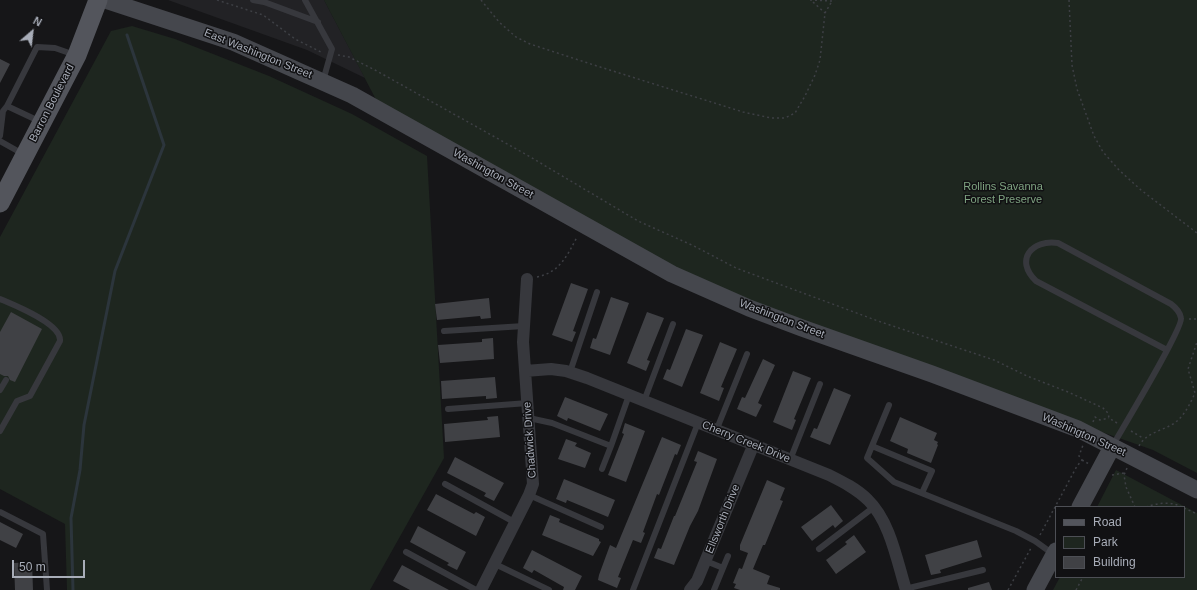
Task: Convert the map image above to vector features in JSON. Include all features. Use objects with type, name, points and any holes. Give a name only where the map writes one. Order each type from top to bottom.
[{"type":"main road","name":"Barron Boulevard","points":[[2,195],[25,156],[76,55],[98,0]]},
{"type":"main road","name":"East Washington Street","points":[[105,0],[233,42],[323,81],[383,112]]},
{"type":"main road","name":"Washington Street","points":[[383,112],[672,274],[750,308],[802,328],[954,382],[1078,430],[1197,490]]},
{"type":"main road","points":[[1081,506],[1112,446]]},
{"type":"main road","points":[[1035,590],[1055,553]]},
{"type":"street","name":"Chadwick Drive","points":[[482,590],[529,496],[533,484],[523,342],[527,279]]},
{"type":"street","name":"Cherry Creek Drive","points":[[525,371],[551,369],[570,372],[829,475],[853,487],[868,500],[880,514],[889,535],[906,589]]},
{"type":"street","name":"Ellsworth Drive","points":[[690,590],[697,581],[706,561],[753,446]]},
{"type":"lane","points":[[253,0],[264,2],[318,22]]},
{"type":"lane","points":[[305,0],[332,49],[323,81]]},
{"type":"lane","points":[[0,136],[3,111],[37,47],[55,48],[76,55]]},
{"type":"lane","points":[[7,106],[42,123]]},
{"type":"lane","points":[[0,142],[25,156]]},
{"type":"lane","points":[[1112,446],[1167,350],[1182,319],[1175,307],[1058,243],[1044,242],[1033,248],[1026,259],[1026,264],[1028,271],[1036,281],[1167,350]]},
{"type":"lane","points":[[570,372],[597,292]]},
{"type":"lane","points":[[0,299],[49,324],[58,332],[60,337],[60,341],[30,396],[17,401],[0,432]]},
{"type":"lane","points":[[644,401],[673,324]]},
{"type":"lane","points":[[444,331],[524,326]]},
{"type":"lane","points":[[716,431],[747,354]]},
{"type":"lane","points":[[0,390],[6,380]]},
{"type":"lane","points":[[790,460],[820,384]]},
{"type":"lane","points":[[602,469],[629,395]]},
{"type":"lane","points":[[448,409],[528,403]]},
{"type":"lane","points":[[889,404],[867,458],[894,482],[993,521],[1035,541],[1055,553]]},
{"type":"lane","points":[[529,418],[552,423],[611,446]]},
{"type":"lane","points":[[633,590],[698,423]]},
{"type":"lane","points":[[872,446],[932,471],[922,493]]},
{"type":"lane","points":[[445,484],[516,523]]},
{"type":"lane","points":[[529,496],[601,526]]},
{"type":"lane","points":[[819,549],[874,507]]},
{"type":"lane","points":[[0,512],[43,534],[47,590]]},
{"type":"lane","points":[[406,552],[476,590]]},
{"type":"lane","points":[[714,590],[728,556]]},
{"type":"lane","points":[[706,561],[723,568]]},
{"type":"lane","points":[[495,564],[549,590]]},
{"type":"lane","points":[[906,589],[983,570]]},
{"type":"path","points":[[217,0],[263,15],[295,39],[322,53],[349,57],[375,70],[527,155],[638,221],[694,246],[736,268],[878,321],[994,360],[1026,376],[1068,392],[1103,408],[1108,413],[1109,418],[1100,420],[1094,417]]},
{"type":"path","points":[[480,0],[504,27],[516,37],[530,44],[604,69],[743,112],[771,118],[785,118],[795,113],[805,96],[820,60],[825,13],[832,1]]},
{"type":"path","points":[[811,1],[835,0]]},
{"type":"path","points":[[1069,0],[1072,65],[1077,89],[1094,136],[1103,152],[1119,170],[1141,190],[1197,233]]},
{"type":"path","points":[[811,1],[825,13]]},
{"type":"path","points":[[527,279],[545,275],[553,271],[564,260],[584,225]]},
{"type":"path","points":[[1143,438],[1175,423],[1189,407],[1195,393],[1188,369],[1197,342]]},
{"type":"path","points":[[1008,590],[1076,466],[1082,460],[1079,456]]},
{"type":"path","points":[[1112,475],[1125,473],[1126,488],[1135,506]]},
{"type":"path","points":[[1149,506],[1154,504],[1175,504],[1180,506]]},
{"type":"path","points":[[1185,508],[1197,514]]},
{"type":"path","points":[[1076,590],[1082,578]]},
{"type":"shaded area","points":[[168,0],[324,0],[365,78],[307,50]]},
{"type":"green space","name":"Rollins Savanna Forest Preserve","points":[[324,0],[1197,0],[1197,473],[1153,450],[749,308],[383,113]]},
{"type":"green space","points":[[132,26],[175,39],[269,76],[352,114],[427,156],[444,458],[370,590],[67,590],[65,524],[0,489],[0,237],[111,31]]},
{"type":"green space","points":[[1116,470],[1184,506],[1098,506]]},
{"type":"green space","points":[[1185,507],[1197,513],[1197,590],[1053,590],[1059,578],[1185,578]]},
{"type":"building","points":[[0,59],[10,64],[0,83]]},
{"type":"building","points":[[571,283],[588,289],[573,331],[576,332],[572,342],[552,335]]},
{"type":"building","points":[[611,297],[629,303],[610,355],[590,348],[593,338],[596,339]]},
{"type":"building","points":[[489,298],[491,318],[481,319],[480,316],[437,320],[435,304]]},
{"type":"building","points":[[11,312],[42,329],[15,382],[10,380],[8,376],[0,374],[0,332]]},
{"type":"building","points":[[647,312],[664,318],[647,360],[650,361],[646,371],[627,363]]},
{"type":"building","points":[[686,329],[703,335],[682,387],[663,379],[667,369],[670,370]]},
{"type":"building","points":[[493,338],[494,359],[440,363],[438,345],[482,342],[482,339]]},
{"type":"building","points":[[720,342],[737,349],[721,387],[724,388],[719,401],[700,393]]},
{"type":"building","points":[[763,359],[775,365],[758,403],[762,405],[756,417],[737,409],[742,397],[745,398]]},
{"type":"building","points":[[793,371],[811,378],[794,419],[796,420],[792,430],[773,422]]},
{"type":"building","points":[[495,377],[497,398],[486,399],[486,396],[442,399],[441,381]]},
{"type":"building","points":[[834,388],[851,395],[830,445],[810,437],[814,428],[817,429]]},
{"type":"building","points":[[565,397],[608,414],[600,431],[568,418],[567,421],[557,416]]},
{"type":"building","points":[[498,416],[500,437],[445,442],[444,424],[488,420],[487,417]]},
{"type":"building","points":[[900,417],[937,433],[934,440],[938,442],[938,445],[931,463],[907,453],[908,449],[890,441]]},
{"type":"building","points":[[625,423],[645,431],[626,482],[608,475],[624,434],[622,433]]},
{"type":"building","points":[[662,437],[681,445],[677,455],[675,454],[659,495],[657,494],[643,532],[645,533],[641,543],[633,540],[618,577],[621,578],[617,588],[598,580],[599,575],[610,545],[616,548]]},
{"type":"building","points":[[566,439],[577,443],[575,446],[591,453],[585,468],[558,459]]},
{"type":"building","points":[[698,451],[717,459],[698,511],[690,526],[674,565],[654,558],[658,548],[661,549],[675,516],[697,462],[694,461]]},
{"type":"building","points":[[455,457],[504,483],[494,501],[484,496],[486,493],[447,473]]},
{"type":"building","points":[[564,479],[615,500],[608,517],[567,500],[566,503],[556,499]]},
{"type":"building","points":[[767,480],[785,488],[780,500],[783,501],[765,545],[763,545],[753,569],[770,576],[767,584],[780,588],[780,590],[740,590],[734,588],[736,584],[733,583],[739,568],[742,569],[748,553],[740,550],[740,545]]},
{"type":"building","points":[[436,494],[474,514],[476,512],[485,517],[476,536],[427,510]]},
{"type":"building","points":[[831,505],[843,521],[835,528],[833,525],[812,541],[801,527]]},
{"type":"building","points":[[550,515],[560,519],[559,522],[599,539],[601,542],[593,556],[542,535]]},
{"type":"building","points":[[0,522],[23,534],[16,548],[0,540]]},
{"type":"building","points":[[418,526],[466,552],[457,570],[447,565],[449,563],[410,542]]},
{"type":"building","points":[[854,535],[866,552],[836,574],[826,560],[847,544],[845,542]]},
{"type":"building","points":[[977,540],[982,557],[940,570],[941,573],[931,575],[925,555]]},
{"type":"building","points":[[532,550],[582,576],[575,590],[563,590],[564,587],[534,570],[532,573],[523,568]]},
{"type":"building","points":[[32,562],[33,590],[15,590],[14,563]]},
{"type":"building","points":[[402,565],[449,590],[410,590],[393,581]]},
{"type":"building","points":[[989,582],[992,590],[968,590],[968,588]]},
{"type":"waterway","points":[[73,590],[71,518],[80,470],[84,425],[115,271],[164,145],[127,35]]}]
